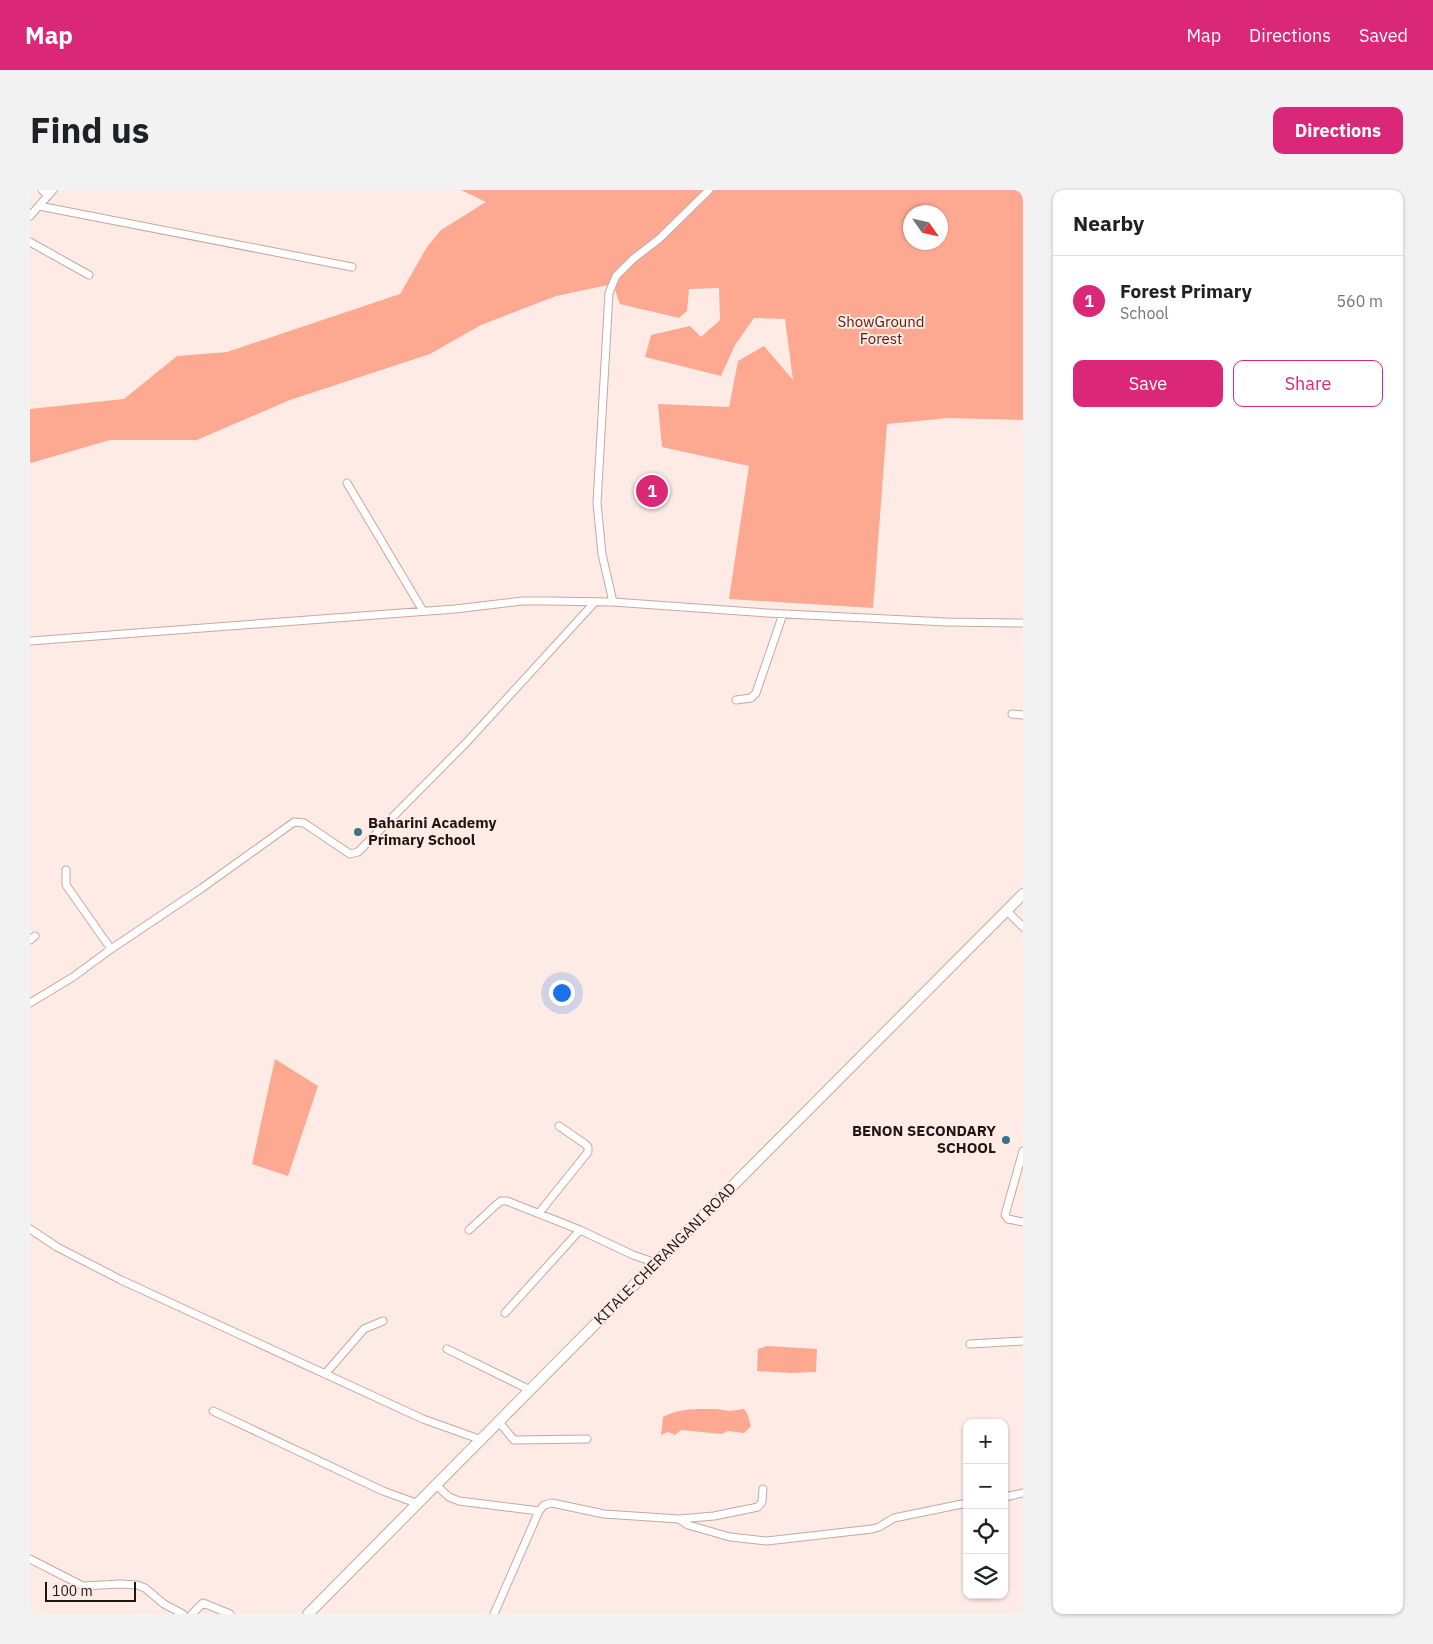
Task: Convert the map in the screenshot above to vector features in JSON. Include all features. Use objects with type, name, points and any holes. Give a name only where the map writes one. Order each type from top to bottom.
[{"type":"main road","name":"KITALE-CHERANGANI ROAD","points":[[308,1614],[479,1439],[1023,894]]},
{"type":"street","points":[[613,602],[602,554],[598,503],[609,293],[616,276],[633,259],[659,239],[709,190]]},
{"type":"street","points":[[30,216],[48,192]]},
{"type":"street","points":[[39,206],[352,267]]},
{"type":"street","points":[[30,242],[89,275]]},
{"type":"street","points":[[347,483],[423,611]]},
{"type":"street","points":[[30,641],[423,611],[522,601],[613,602],[783,614],[946,622],[1023,623]]},
{"type":"street","points":[[30,1002],[73,976],[202,888],[294,822],[304,824],[350,854],[358,852],[466,743],[594,603]]},
{"type":"street","points":[[736,700],[751,698],[756,693],[783,614]]},
{"type":"street","points":[[1012,714],[1023,715]]},
{"type":"street","points":[[66,870],[66,885],[111,949]]},
{"type":"street","points":[[1006,910],[1023,927]]},
{"type":"street","points":[[539,1213],[588,1152],[586,1144],[559,1126]]},
{"type":"street","points":[[1023,1151],[1005,1215],[1008,1219],[1023,1222]]},
{"type":"street","points":[[469,1230],[504,1200],[656,1263]]},
{"type":"street","points":[[30,1229],[57,1247],[120,1280],[423,1419],[479,1439]]},
{"type":"street","points":[[505,1313],[580,1230]]},
{"type":"street","points":[[325,1374],[364,1330],[383,1321]]},
{"type":"street","points":[[970,1344],[1023,1341]]},
{"type":"street","points":[[447,1349],[530,1390]]},
{"type":"street","points":[[213,1411],[383,1491],[416,1503]]},
{"type":"street","points":[[498,1421],[514,1440],[587,1439]]},
{"type":"street","points":[[436,1485],[449,1497],[459,1501],[539,1511]]},
{"type":"street","points":[[494,1614],[539,1511],[544,1505],[552,1503],[604,1514],[644,1516],[664,1520],[679,1519],[714,1516],[758,1508],[762,1502],[763,1489]]},
{"type":"street","points":[[1008,1495],[1023,1493]]},
{"type":"street","points":[[679,1519],[688,1525],[730,1537],[767,1541],[872,1529],[880,1527],[894,1518],[963,1504]]},
{"type":"street","points":[[30,1559],[83,1586],[137,1585],[145,1588],[164,1604],[183,1614]]},
{"type":"street","points":[[192,1614],[203,1603],[230,1614]]},
{"type":"green space","name":"ShowGround Forest","points":[[461,190],[1023,190],[1023,420],[948,418],[887,424],[873,608],[729,599],[749,466],[662,447],[658,404],[729,407],[738,361],[764,346],[793,380],[785,319],[754,318],[735,345],[721,376],[645,357],[651,335],[690,326],[701,337],[720,320],[719,288],[689,289],[687,311],[679,318],[620,304],[613,284],[556,296],[481,325],[430,354],[290,400],[197,440],[110,440],[30,462],[30,409],[124,399],[177,356],[227,352],[400,294],[427,247],[441,230],[486,202]]},
{"type":"green space","points":[[275,1059],[318,1086],[288,1176],[252,1164]]},
{"type":"green space","points":[[767,1346],[817,1349],[816,1372],[757,1371],[758,1349]]},
{"type":"green space","points":[[695,1409],[730,1411],[744,1409],[751,1426],[744,1433],[728,1431],[722,1434],[681,1430],[675,1435],[668,1432],[661,1435],[663,1417],[669,1414]]},
{"type":"place","name":"Forest Primary","points":[[652,491]]},
{"type":"place","name":"Baharini Academy Primary School","points":[[358,832]]},
{"type":"place","name":"BENON SECONDARY SCHOOL","points":[[1006,1140]]}]
